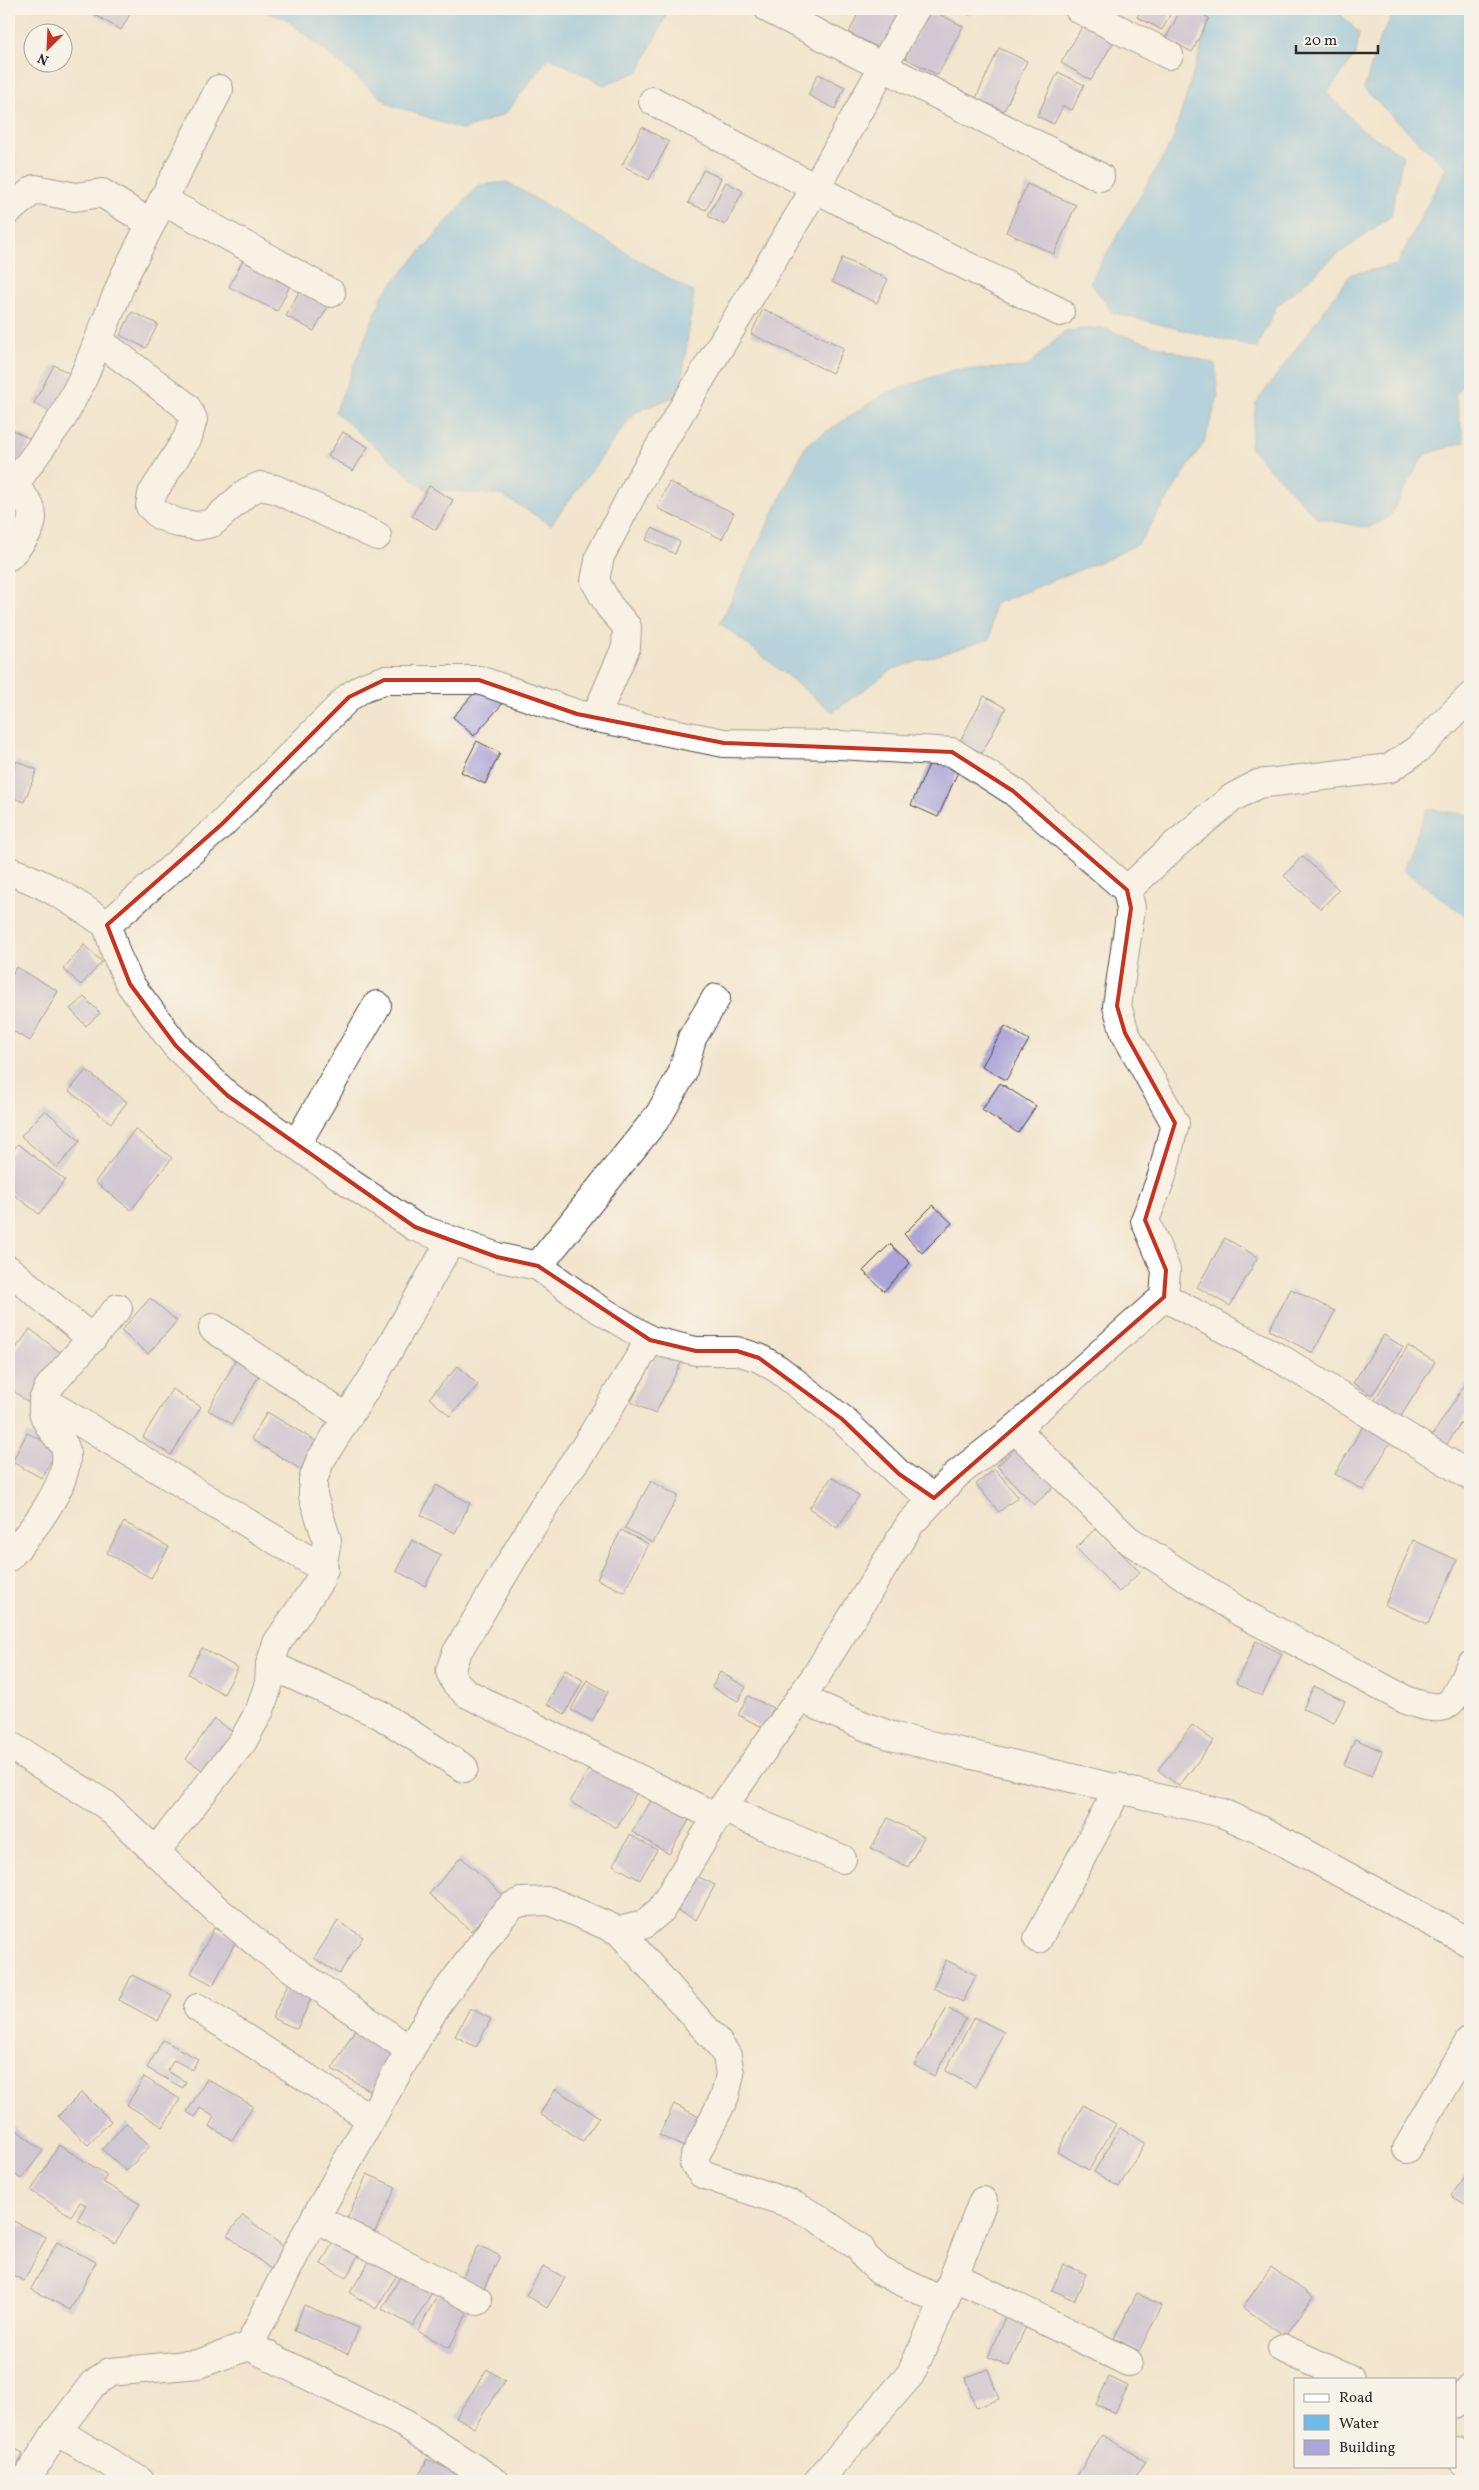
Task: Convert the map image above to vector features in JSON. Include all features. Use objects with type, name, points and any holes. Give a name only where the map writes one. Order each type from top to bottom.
[{"type":"street","points":[[769,9],[1100,177]]},
{"type":"street","points":[[595,718],[626,647],[627,627],[609,606],[595,581],[600,556],[639,481],[815,189],[915,9]]},
{"type":"street","points":[[1079,9],[1169,55]]},
{"type":"street","points":[[9,556],[26,535],[32,522],[31,507],[16,488],[21,475],[63,417],[84,376],[124,277],[219,89]]},
{"type":"street","points":[[653,101],[815,189],[1060,312]]},
{"type":"street","points":[[9,210],[35,189],[75,198],[102,193],[151,224]]},
{"type":"street","points":[[163,200],[331,293]]},
{"type":"street","points":[[99,341],[186,406],[193,419],[188,436],[152,494],[150,506],[159,515],[178,523],[197,526],[212,523],[247,492],[260,486],[276,489],[377,536]]},
{"type":"street","points":[[106,925],[222,824],[349,697],[364,687],[384,680],[479,680],[577,714],[724,743],[840,745],[952,752],[1013,791],[1128,890],[1131,908],[1117,1006],[1125,1033],[1175,1123],[1162,1176],[1145,1220],[1166,1270],[1164,1296],[1015,1429],[958,1474],[910,1524],[800,1698],[719,1813],[661,1910],[643,1925],[619,1931]]},
{"type":"street","points":[[1128,890],[1176,844],[1232,798],[1258,784],[1390,768],[1418,749],[1470,697]]},
{"type":"street","points":[[9,871],[32,879],[57,892],[106,925],[116,954],[130,984],[176,1046],[228,1096],[415,1227],[498,1257],[538,1266],[589,1303],[650,1340],[696,1351],[737,1352],[766,1362],[778,1369],[842,1419],[899,1474],[934,1498]]},
{"type":"street","points":[[538,1266],[663,1108],[682,1074],[692,1038],[716,998]]},
{"type":"street","points":[[296,1145],[377,1005]]},
{"type":"street","points":[[156,1851],[243,1741],[260,1710],[269,1683],[270,1665],[277,1643],[320,1580],[324,1569],[327,1540],[314,1496],[313,1480],[320,1461],[374,1374],[451,1241]]},
{"type":"street","points":[[9,1270],[92,1339]]},
{"type":"street","points":[[1164,1296],[1281,1359],[1470,1476]]},
{"type":"street","points":[[9,1557],[33,1531],[50,1504],[66,1461],[65,1447],[46,1421],[42,1412],[43,1400],[49,1387],[118,1308]]},
{"type":"street","points":[[213,1328],[346,1418]]},
{"type":"street","points":[[650,1340],[583,1450],[547,1502],[456,1654],[450,1671],[455,1682],[466,1692],[719,1813],[842,1859]]},
{"type":"street","points":[[43,1400],[324,1569]]},
{"type":"street","points":[[1015,1429],[1127,1539],[1240,1612],[1408,1701],[1432,1709],[1444,1708],[1452,1702],[1470,1666]]},
{"type":"street","points":[[270,1665],[379,1714],[464,1768]]},
{"type":"street","points":[[800,1698],[869,1728],[895,1737],[1119,1787],[1222,1813],[1293,1847],[1470,1943]]},
{"type":"street","points":[[9,1745],[106,1805],[216,1909],[264,1950],[410,2050]]},
{"type":"street","points":[[1038,1939],[1119,1787]]},
{"type":"street","points":[[25,2481],[57,2431],[93,2384],[110,2372],[198,2364],[249,2346],[316,2218],[436,2006],[512,1906],[521,1902],[550,1901],[619,1931],[719,2044],[727,2056],[730,2074],[725,2096],[695,2156],[696,2168],[702,2174],[790,2204],[816,2217],[860,2248],[865,2258],[880,2271],[944,2302]]},
{"type":"street","points":[[198,2008],[371,2119]]},
{"type":"street","points":[[1407,2149],[1470,2040]]},
{"type":"street","points":[[818,2481],[910,2375],[944,2302],[983,2201]]},
{"type":"street","points":[[316,2218],[478,2301]]},
{"type":"street","points":[[954,2276],[1128,2362]]},
{"type":"street","points":[[249,2346],[405,2424],[494,2481]]},
{"type":"street","points":[[1282,2348],[1348,2378]]},
{"type":"street","points":[[1456,2404],[1470,2389]]},
{"type":"street","points":[[57,2431],[140,2481]]},
{"type":"street","points":[[1456,2453],[1470,2467]]},
{"type":"highlighted area","points":[[384,680],[479,680],[577,714],[724,743],[952,752],[1013,791],[1127,890],[1131,908],[1117,1006],[1125,1033],[1175,1123],[1145,1220],[1166,1270],[1164,1297],[934,1498],[899,1474],[842,1419],[759,1358],[737,1351],[696,1351],[650,1340],[538,1266],[497,1257],[415,1227],[340,1176],[228,1096],[176,1046],[130,984],[107,925],[222,824],[349,697]]},
{"type":"water","points":[[253,9],[669,9],[639,71],[604,85],[549,57],[505,114],[463,130],[389,104],[285,18]]},
{"type":"water","points":[[1209,9],[1336,9],[1359,33],[1356,54],[1327,93],[1361,129],[1403,155],[1391,216],[1333,258],[1276,307],[1257,348],[1113,313],[1090,282],[1172,142],[1206,32]]},
{"type":"water","points":[[1396,9],[1470,9],[1470,374],[1455,395],[1464,442],[1424,455],[1389,517],[1368,528],[1317,518],[1250,448],[1256,403],[1351,274],[1397,265],[1446,168],[1364,89],[1379,40]]},
{"type":"water","points":[[507,182],[694,293],[680,394],[634,413],[551,525],[502,495],[425,489],[335,412],[383,294],[479,185]]},
{"type":"water","points":[[1101,328],[1215,364],[1218,397],[1204,442],[1139,543],[1112,557],[994,604],[990,639],[893,669],[833,712],[720,623],[806,445],[886,393],[953,370],[1027,367],[1065,331]]},
{"type":"water","points":[[1427,809],[1470,815],[1470,919],[1403,870]]},
{"type":"building","points":[[85,9],[133,9],[121,30]]},
{"type":"building","points":[[860,9],[911,9],[890,53],[849,33]]},
{"type":"building","points":[[929,9],[963,26],[938,75],[905,58]]},
{"type":"building","points":[[957,9],[973,9],[969,15]]},
{"type":"building","points":[[1141,9],[1173,9],[1162,30],[1137,17]]},
{"type":"building","points":[[1181,9],[1191,9],[1209,18],[1192,52],[1166,38]]},
{"type":"building","points":[[1086,20],[1116,38],[1091,80],[1061,63]]},
{"type":"building","points":[[999,48],[1027,61],[1004,111],[976,98]]},
{"type":"building","points":[[1058,72],[1084,85],[1072,110],[1063,106],[1054,124],[1037,116]]},
{"type":"building","points":[[818,74],[845,87],[835,109],[808,95]]},
{"type":"building","points":[[642,127],[669,142],[649,180],[622,165]]},
{"type":"building","points":[[703,170],[721,178],[706,210],[688,203]]},
{"type":"building","points":[[726,182],[743,191],[725,225],[708,216]]},
{"type":"building","points":[[1027,184],[1076,205],[1054,254],[1006,232]]},
{"type":"building","points":[[245,256],[293,280],[277,311],[229,287]]},
{"type":"building","points":[[842,258],[888,279],[877,303],[832,282]]},
{"type":"building","points":[[301,288],[330,303],[314,331],[286,316]]},
{"type":"building","points":[[763,309],[844,348],[832,373],[751,334]]},
{"type":"building","points":[[132,312],[158,324],[146,348],[120,335]]},
{"type":"building","points":[[54,365],[76,377],[57,415],[34,403]]},
{"type":"building","points":[[9,428],[32,440],[18,464],[9,459]]},
{"type":"building","points":[[343,432],[368,447],[353,471],[328,456]]},
{"type":"building","points":[[669,482],[734,513],[722,539],[657,508]]},
{"type":"building","points":[[429,486],[453,500],[436,530],[412,516]]},
{"type":"building","points":[[652,528],[680,542],[675,554],[646,540]]},
{"type":"building","points":[[483,683],[504,702],[474,736],[453,717]]},
{"type":"building","points":[[984,696],[1006,708],[982,753],[960,741]]},
{"type":"building","points":[[477,741],[500,753],[485,784],[461,772]]},
{"type":"building","points":[[934,753],[961,765],[938,817],[911,805]]},
{"type":"building","points":[[17,761],[37,770],[24,802],[9,796],[9,781]]},
{"type":"building","points":[[1302,856],[1339,890],[1321,909],[1284,876]]},
{"type":"building","points":[[84,945],[102,962],[81,985],[63,969]]},
{"type":"building","points":[[16,967],[58,991],[30,1041],[9,1029],[9,980]]},
{"type":"building","points":[[84,997],[100,1013],[86,1026],[70,1009]]},
{"type":"building","points":[[1005,1026],[1029,1040],[1006,1080],[982,1066]]},
{"type":"building","points":[[86,1070],[127,1102],[111,1123],[69,1091]]},
{"type":"building","points":[[1000,1083],[1036,1106],[1018,1133],[982,1110]]},
{"type":"building","points":[[45,1110],[80,1141],[57,1168],[21,1136]]},
{"type":"building","points":[[135,1129],[172,1158],[131,1210],[95,1182]]},
{"type":"building","points":[[18,1144],[65,1180],[39,1214],[9,1191],[9,1156]]},
{"type":"building","points":[[933,1205],[952,1223],[922,1253],[904,1234]]},
{"type":"building","points":[[1225,1238],[1258,1257],[1230,1306],[1197,1287]]},
{"type":"building","points":[[890,1244],[910,1263],[884,1291],[863,1271]]},
{"type":"building","points":[[1291,1289],[1335,1311],[1313,1353],[1269,1330]]},
{"type":"building","points":[[150,1298],[177,1321],[148,1354],[121,1331]]},
{"type":"building","points":[[30,1329],[65,1356],[29,1403],[9,1387],[9,1358]]},
{"type":"building","points":[[1384,1335],[1403,1347],[1372,1395],[1353,1383]]},
{"type":"building","points":[[1408,1346],[1435,1362],[1398,1421],[1372,1404]]},
{"type":"building","points":[[659,1349],[682,1361],[655,1414],[631,1402]]},
{"type":"building","points":[[238,1356],[262,1370],[232,1424],[208,1410]]},
{"type":"building","points":[[458,1366],[478,1385],[450,1416],[429,1398]]},
{"type":"building","points":[[1466,1383],[1470,1386],[1470,1409],[1445,1447],[1431,1437]]},
{"type":"building","points":[[172,1389],[201,1407],[171,1455],[143,1437]]},
{"type":"building","points":[[267,1412],[319,1443],[302,1470],[251,1439]]},
{"type":"building","points":[[1366,1421],[1393,1437],[1363,1490],[1335,1474]]},
{"type":"building","points":[[27,1433],[58,1448],[42,1478],[12,1462]]},
{"type":"building","points":[[1020,1444],[1058,1483],[1034,1505],[997,1466]]},
{"type":"building","points":[[995,1469],[1018,1497],[999,1512],[976,1484]]},
{"type":"building","points":[[832,1477],[859,1496],[837,1528],[809,1508]]},
{"type":"building","points":[[651,1481],[678,1496],[653,1543],[625,1528]]},
{"type":"building","points":[[436,1485],[470,1503],[455,1533],[421,1515]]},
{"type":"building","points":[[124,1522],[169,1547],[151,1578],[107,1553]]},
{"type":"building","points":[[1096,1528],[1140,1572],[1119,1592],[1076,1548]]},
{"type":"building","points":[[621,1530],[648,1544],[624,1592],[597,1579]]},
{"type":"building","points":[[412,1540],[441,1555],[425,1586],[396,1571]]},
{"type":"building","points":[[1413,1540],[1457,1560],[1428,1624],[1385,1605]]},
{"type":"building","points":[[1256,1641],[1282,1654],[1262,1696],[1236,1683]]},
{"type":"building","points":[[202,1648],[238,1668],[224,1694],[188,1674]]},
{"type":"building","points":[[565,1670],[583,1680],[565,1714],[547,1704]]},
{"type":"building","points":[[720,1672],[746,1687],[738,1701],[712,1687]]},
{"type":"building","points":[[587,1680],[608,1692],[592,1721],[571,1710]]},
{"type":"building","points":[[1314,1686],[1345,1701],[1334,1723],[1303,1709]]},
{"type":"building","points":[[748,1696],[773,1708],[764,1728],[738,1715]]},
{"type":"building","points":[[214,1719],[236,1734],[208,1774],[186,1759]]},
{"type":"building","points":[[1192,1725],[1214,1741],[1179,1786],[1158,1770]]},
{"type":"building","points":[[1355,1739],[1382,1751],[1372,1776],[1344,1765]]},
{"type":"building","points":[[594,1760],[641,1785],[617,1828],[570,1802]]},
{"type":"building","points":[[657,1791],[694,1812],[669,1854],[632,1832]]},
{"type":"building","points":[[888,1818],[924,1837],[908,1867],[871,1848]]},
{"type":"building","points":[[630,1835],[657,1850],[640,1880],[613,1865]]},
{"type":"building","points":[[461,1857],[503,1895],[471,1931],[429,1894]]},
{"type":"building","points":[[695,1875],[715,1885],[696,1920],[676,1910]]},
{"type":"building","points":[[338,1921],[363,1937],[339,1974],[314,1958]]},
{"type":"building","points":[[214,1928],[237,1939],[213,1985],[191,1973]]},
{"type":"building","points":[[946,1960],[976,1975],[963,2002],[933,1988]]},
{"type":"building","points":[[132,1975],[172,1995],[158,2021],[119,2000]]},
{"type":"building","points":[[290,1980],[314,1992],[297,2029],[272,2018]]},
{"type":"building","points":[[470,2008],[491,2019],[476,2047],[455,2036]]},
{"type":"building","points":[[947,2008],[966,2019],[934,2076],[914,2065]]},
{"type":"building","points":[[974,2017],[1004,2032],[975,2087],[945,2071]]},
{"type":"building","points":[[357,2026],[396,2047],[371,2091],[332,2069]]},
{"type":"building","points":[[163,2040],[198,2059],[192,2070],[174,2060],[167,2071],[186,2082],[183,2088],[147,2068]]},
{"type":"building","points":[[144,2077],[180,2099],[163,2127],[127,2105]]},
{"type":"building","points":[[207,2079],[253,2106],[232,2140],[209,2126],[214,2117],[200,2108],[195,2117],[187,2112]]},
{"type":"building","points":[[556,2089],[599,2117],[583,2141],[540,2114]]},
{"type":"building","points":[[82,2092],[111,2121],[88,2145],[58,2116]]},
{"type":"building","points":[[674,2104],[707,2121],[692,2151],[659,2135]]},
{"type":"building","points":[[1083,2105],[1116,2124],[1089,2170],[1057,2152]]},
{"type":"building","points":[[126,2123],[150,2146],[126,2171],[102,2149]]},
{"type":"building","points":[[9,2124],[43,2151],[21,2179],[9,2170]]},
{"type":"building","points":[[1120,2128],[1145,2143],[1119,2187],[1094,2172]]},
{"type":"building","points":[[59,2145],[107,2175],[103,2182],[140,2204],[115,2243],[77,2220],[86,2205],[80,2202],[71,2216],[31,2191]]},
{"type":"building","points":[[1470,2168],[1470,2207],[1451,2196]]},
{"type":"building","points":[[367,2174],[396,2187],[375,2232],[347,2219]]},
{"type":"building","points":[[243,2215],[289,2251],[273,2271],[227,2235]]},
{"type":"building","points":[[13,2221],[46,2237],[24,2281],[9,2273],[9,2229]]},
{"type":"building","points":[[336,2237],[361,2250],[346,2278],[321,2264]]},
{"type":"building","points":[[57,2242],[96,2262],[70,2310],[31,2289]]},
{"type":"building","points":[[479,2245],[500,2256],[484,2288],[462,2278]]},
{"type":"building","points":[[373,2255],[399,2271],[376,2309],[350,2293]]},
{"type":"building","points":[[1063,2264],[1086,2274],[1075,2300],[1052,2290]]},
{"type":"building","points":[[544,2266],[565,2278],[547,2308],[526,2295]]},
{"type":"building","points":[[1271,2267],[1313,2297],[1285,2337],[1243,2307]]},
{"type":"building","points":[[404,2270],[435,2287],[413,2326],[382,2309]]},
{"type":"building","points":[[442,2287],[472,2304],[449,2348],[418,2331]]},
{"type":"building","points":[[1137,2293],[1162,2306],[1139,2351],[1114,2338]]},
{"type":"building","points":[[304,2305],[359,2328],[348,2354],[294,2331]]},
{"type":"building","points":[[1008,2310],[1029,2319],[1009,2366],[988,2357]]},
{"type":"building","points":[[487,2369],[505,2381],[474,2428],[456,2417]]},
{"type":"building","points":[[988,2369],[999,2399],[976,2408],[965,2378]]},
{"type":"building","points":[[1109,2377],[1128,2386],[1115,2413],[1096,2404]]},
{"type":"building","points":[[1102,2435],[1146,2461],[1133,2481],[1074,2481]]},
{"type":"building","points":[[9,2446],[23,2453],[11,2481],[9,2481]]},
{"type":"building","points":[[427,2459],[459,2474],[456,2481],[417,2481]]}]
